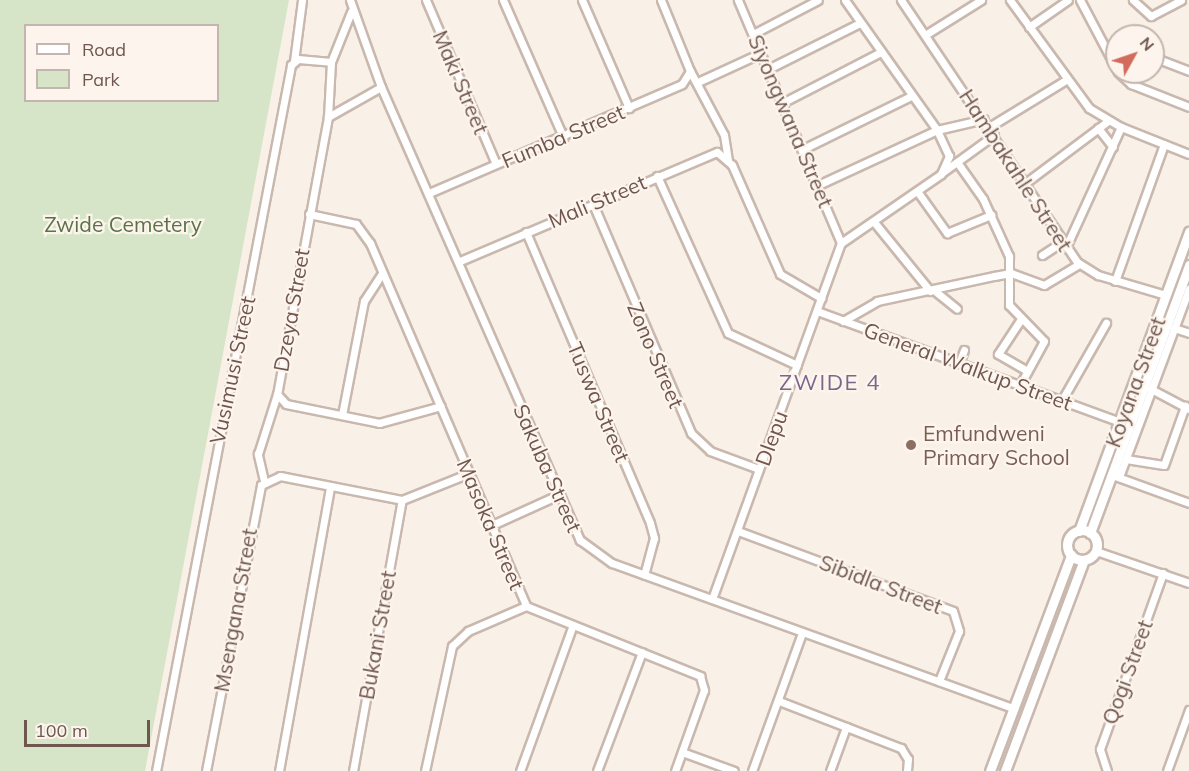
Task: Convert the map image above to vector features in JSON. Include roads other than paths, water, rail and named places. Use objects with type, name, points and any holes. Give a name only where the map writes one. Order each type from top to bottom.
[{"type":"main road","name":"Koyana Street","points":[[990,771],[1071,555],[1068,541],[1078,531],[1189,232]]},
{"type":"main road","name":"Koyana Street","points":[[1090,533],[1117,476],[1189,265]]},
{"type":"main road","points":[[1005,771],[1084,560],[1096,551],[1090,533],[1078,531]]},
{"type":"main road","points":[[1071,555],[1084,560]]},
{"type":"street","name":"Vusimusi Street","points":[[156,771],[294,61],[302,0]]},
{"type":"street","name":"Sakuba Street","points":[[350,0],[351,12],[381,87],[460,261],[558,495],[588,548],[644,575],[1013,708]]},
{"type":"street","name":"Maki Street","points":[[426,0],[496,164]]},
{"type":"street","points":[[503,0],[563,137]]},
{"type":"street","points":[[582,0],[629,108]]},
{"type":"street","points":[[661,0],[690,71],[700,81],[724,135],[730,162],[780,274],[821,298]]},
{"type":"street","name":"Siyongwana Street","points":[[738,0],[841,243]]},
{"type":"street","points":[[753,34],[818,0]]},
{"type":"street","points":[[845,0],[942,138],[949,156],[941,174]]},
{"type":"street","name":"Hambakahle Street","points":[[901,0],[984,119],[1024,184],[1079,264],[1115,281],[1166,295]]},
{"type":"street","points":[[925,35],[981,0]]},
{"type":"street","points":[[1010,0],[1066,80],[1108,121],[1189,154]]},
{"type":"street","points":[[1029,27],[1068,0]]},
{"type":"street","points":[[1080,0],[1105,47]]},
{"type":"street","points":[[1133,0],[1151,16],[1181,0]]},
{"type":"street","points":[[294,61],[331,62],[351,12]]},
{"type":"street","points":[[768,69],[860,23]]},
{"type":"street","points":[[782,103],[881,52]]},
{"type":"street","points":[[700,81],[761,53]]},
{"type":"street","name":"Dzeya Street","points":[[331,62],[328,117],[277,394],[286,404],[394,423],[441,406]]},
{"type":"street","points":[[1165,62],[1189,71]]},
{"type":"street","name":"Fumba Street","points":[[429,193],[682,84],[690,71]]},
{"type":"street","points":[[989,127],[1066,80]]},
{"type":"street","points":[[1134,84],[1189,108]]},
{"type":"street","points":[[328,117],[381,87]]},
{"type":"street","points":[[803,149],[911,96]]},
{"type":"street","points":[[818,185],[937,130],[984,119]]},
{"type":"street","points":[[1024,184],[1108,121]]},
{"type":"street","points":[[1042,255],[1064,244],[1121,127]]},
{"type":"street","points":[[1098,128],[1113,147]]},
{"type":"street","points":[[841,243],[874,222],[994,135]]},
{"type":"street","points":[[1115,281],[1164,144]]},
{"type":"street","name":"Mali Street","points":[[460,261],[712,152],[730,162]]},
{"type":"street","points":[[957,162],[991,215],[1011,273],[1007,299],[1021,319],[1044,344],[1020,385]]},
{"type":"street","points":[[657,176],[728,333],[797,365]]},
{"type":"street","points":[[917,191],[947,233],[991,215]]},
{"type":"street","name":"Zono Street","points":[[593,204],[691,433],[710,450],[759,469]]},
{"type":"street","name":"Masoka Street","points":[[309,214],[356,224],[382,273],[526,606],[572,627],[642,652],[702,680],[704,690],[675,771]]},
{"type":"street","points":[[874,222],[932,291],[957,309]]},
{"type":"street","name":"Tuswa Street","points":[[526,232],[650,523],[654,538],[644,575]]},
{"type":"street","name":"Dlepu","points":[[712,599],[841,243]]},
{"type":"street","points":[[843,321],[877,301],[1011,273],[1044,285],[1079,264]]},
{"type":"street","points":[[342,415],[364,301],[382,273]]},
{"type":"street","points":[[1189,289],[1126,459],[1117,476],[1189,503]]},
{"type":"street","name":"General Walkup Street","points":[[817,311],[1120,422]]},
{"type":"street","points":[[998,354],[1021,319]]},
{"type":"street","points":[[1062,400],[1106,323]]},
{"type":"street","points":[[1174,328],[1189,333]]},
{"type":"street","points":[[990,349],[1028,371]]},
{"type":"street","points":[[959,363],[964,350]]},
{"type":"street","points":[[1126,459],[1164,465],[1187,408],[1151,389]]},
{"type":"street","points":[[277,394],[258,454],[262,483],[279,476],[330,488],[402,500],[469,473]]},
{"type":"street","name":"Msengana Street","points":[[206,771],[262,483]]},
{"type":"street","points":[[279,771],[330,488]]},
{"type":"street","points":[[492,525],[558,495]]},
{"type":"street","name":"Bukani Street","points":[[352,771],[402,500]]},
{"type":"street","name":"Sibidla Street","points":[[738,531],[953,611],[959,631],[939,681]]},
{"type":"street","points":[[1096,551],[1189,583]]},
{"type":"street","name":"Qogi Street","points":[[1107,771],[1100,749],[1163,573]]},
{"type":"street","points":[[1181,579],[1189,575]]},
{"type":"street","points":[[425,771],[452,646],[468,631],[526,606]]},
{"type":"street","points":[[520,771],[572,627]]},
{"type":"street","points":[[753,771],[801,633]]},
{"type":"street","points":[[597,771],[642,652]]},
{"type":"street","points":[[778,701],[900,748],[908,759],[907,771]]},
{"type":"street","points":[[1167,771],[1189,710]]},
{"type":"street","points":[[830,771],[846,727]]},
{"type":"street","points":[[682,752],[734,771]]},
{"type":"place","name":"Emfundweni Primary School","points":[[911,445]]},
{"type":"district","name":"ZWIDE 4","points":[[830,383]]},
{"type":"park label","name":"Zwide Cemetery","points":[[123,224]]}]
